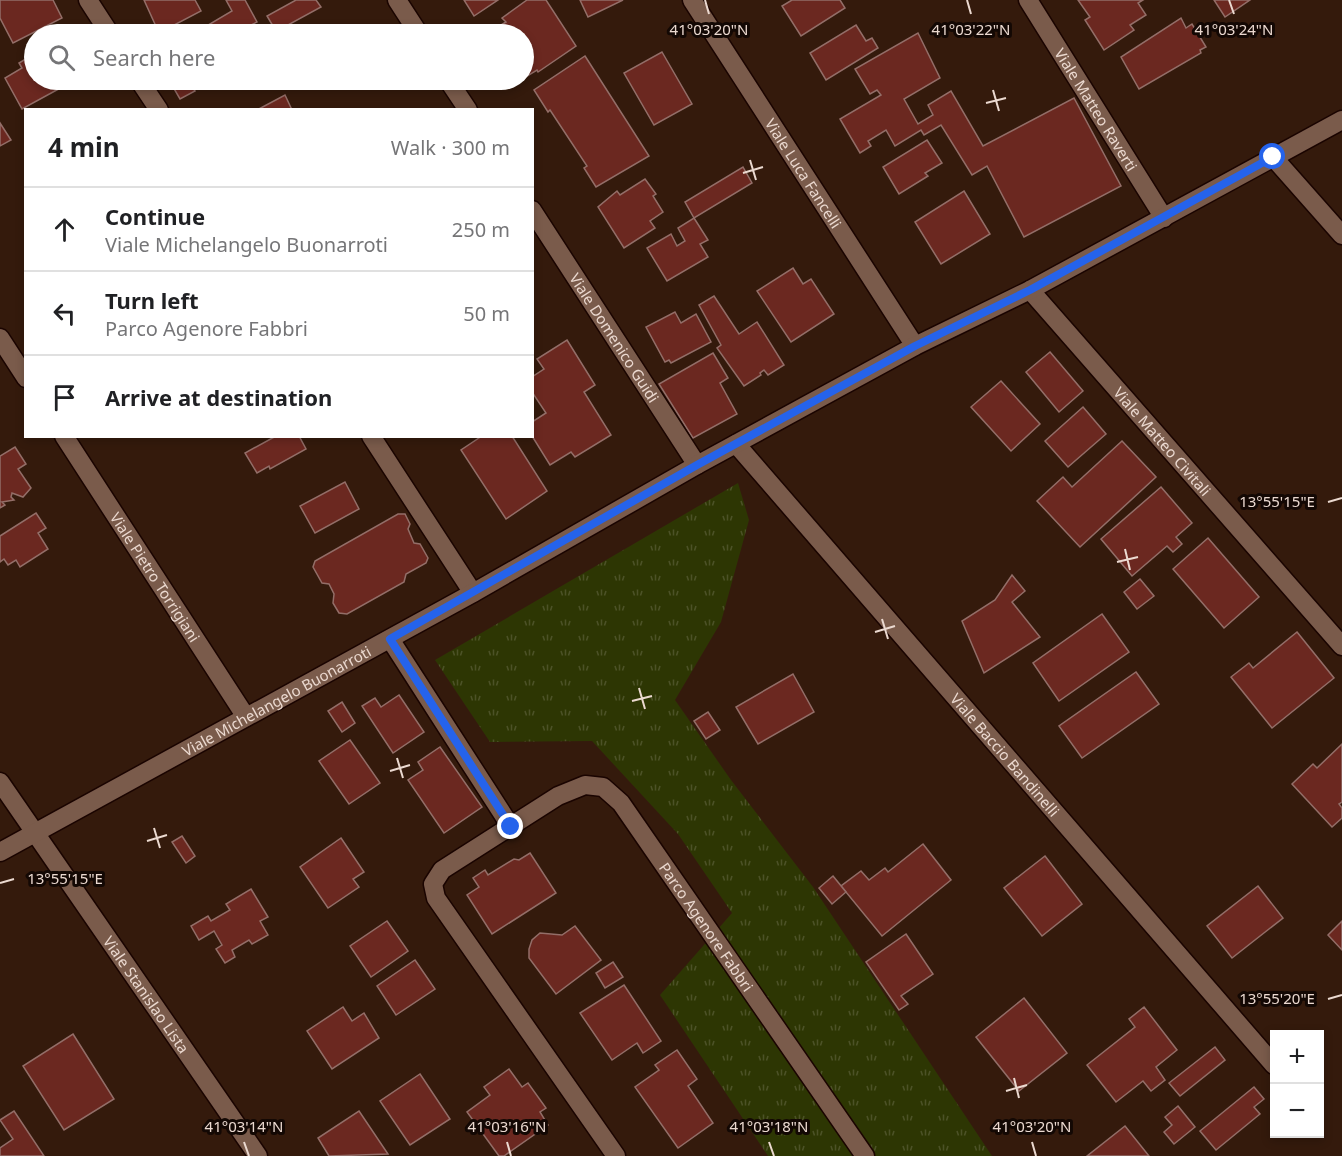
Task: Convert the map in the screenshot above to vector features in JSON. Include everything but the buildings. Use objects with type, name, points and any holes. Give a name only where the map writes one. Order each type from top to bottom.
[{"type":"street","points":[[88,0],[104,24]]},
{"type":"street","points":[[397,0],[413,24]]},
{"type":"street","name":"Viale Luca Fancelli","points":[[692,0],[915,346]]},
{"type":"street","name":"Viale Matteo Raverti","points":[[1034,2],[1164,218]]},
{"type":"street","points":[[146,90],[158,108]]},
{"type":"street","points":[[455,90],[467,108]]},
{"type":"street","name":"Viale Michelangelo Buonarroti","points":[[0,852],[473,594],[697,465],[915,346],[1030,290],[1342,120]]},
{"type":"street","points":[[1273,157],[1342,235]]},
{"type":"street","name":"Viale Domenico Guidi","points":[[534,213],[697,465]]},
{"type":"street","name":"Viale Matteo Civitali","points":[[1030,290],[1342,646]]},
{"type":"street","points":[[0,338],[24,375]]},
{"type":"street","name":"Viale Pietro Torrigiani","points":[[65,438],[246,717]]},
{"type":"street","points":[[372,438],[473,594]]},
{"type":"street","name":"Viale Baccio Bandinelli","points":[[736,444],[1270,1059]]},
{"type":"street","points":[[390,639],[511,827]]},
{"type":"street","name":"Viale Stanislao Lista","points":[[0,782],[258,1156]]},
{"type":"street","name":"Parco Agenore Fabbri","points":[[616,1156],[436,898],[433,884],[442,870],[558,796],[585,784],[603,788],[621,803],[865,1156]]},
{"type":"green space","points":[[738,483],[749,520],[721,622],[675,700],[731,780],[813,887],[992,1156],[768,1156],[660,995],[732,913],[678,834],[592,741],[490,742],[435,660]]},
{"type":"route","points":[[511,827],[390,639],[697,465],[915,346],[1030,290],[1273,157]]}]
